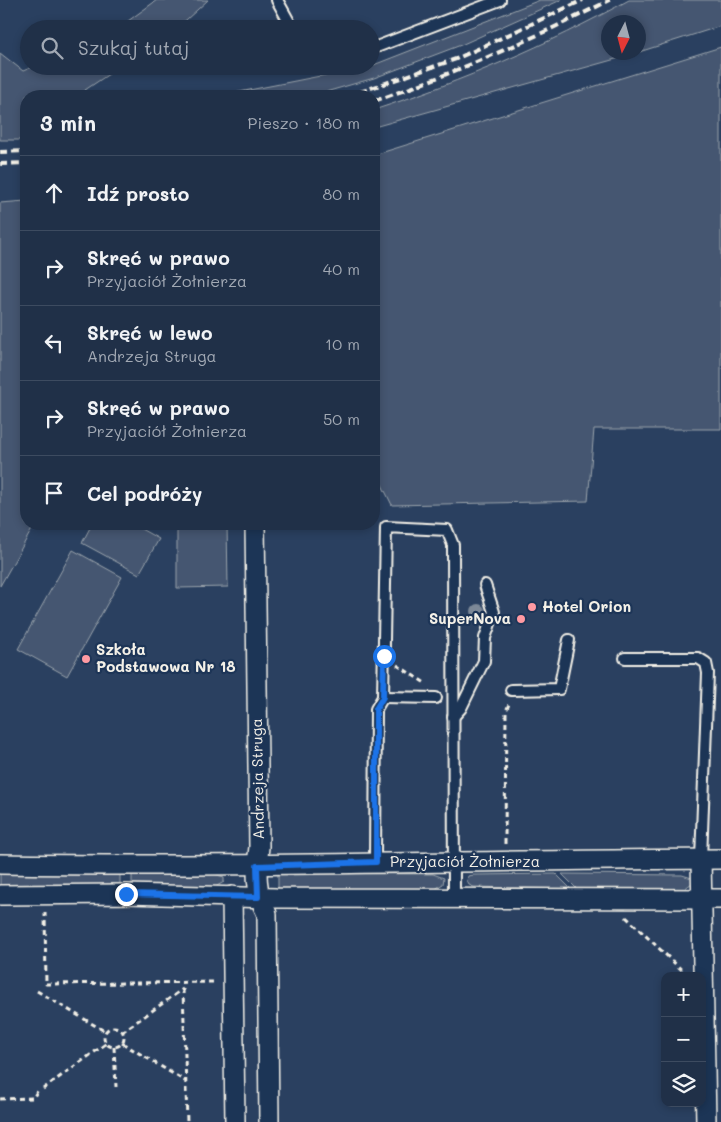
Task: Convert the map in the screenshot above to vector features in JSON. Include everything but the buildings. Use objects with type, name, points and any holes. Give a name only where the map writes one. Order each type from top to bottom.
[{"type":"street","name":"Andrzeja Struga","points":[[255,530],[259,838],[257,866],[258,897],[267,914],[269,1122]]},
{"type":"street","points":[[701,859],[706,1122]]},
{"type":"street","name":"Przyjaciół Żołnierza","points":[[0,864],[257,866],[376,862],[455,863],[721,859]]},
{"type":"street","points":[[0,895],[126,894],[454,899],[721,899]]},
{"type":"street","points":[[232,896],[234,1122]]},
{"type":"lane","points":[[277,0],[288,20]]},
{"type":"lane","points":[[380,46],[500,0]]},
{"type":"lane","points":[[376,862],[376,709],[383,697],[386,527],[447,530],[453,544],[454,899]]},
{"type":"lane","points":[[453,717],[461,708],[484,661],[484,638],[494,612],[485,585]]},
{"type":"lane","points":[[512,690],[560,689],[569,640]]},
{"type":"lane","points":[[625,658],[698,658],[706,663],[708,673],[701,859]]},
{"type":"lane","points":[[383,697],[436,698]]},
{"type":"path","points":[[384,656],[430,687]]},
{"type":"path","points":[[506,847],[506,711],[512,690]]},
{"type":"path","points":[[45,912],[46,984],[217,982]]},
{"type":"path","points":[[622,914],[684,972]]},
{"type":"path","points":[[122,1032],[183,989],[186,1122]]},
{"type":"path","points":[[37,990],[106,1032]]},
{"type":"path","points":[[106,1032],[113,1028],[122,1032],[124,1038],[122,1043],[114,1047]]},
{"type":"path","points":[[106,1032],[106,1043]]},
{"type":"path","points":[[106,1043],[114,1047]]},
{"type":"path","points":[[43,1089],[106,1043]]},
{"type":"path","points":[[122,1043],[186,1081]]},
{"type":"path","points":[[114,1047],[116,1087]]},
{"type":"path","points":[[0,1099],[33,1098],[38,1090]]},
{"type":"shaded area","points":[[157,0],[208,0],[186,20],[129,20]]},
{"type":"shaded area","points":[[540,0],[561,0],[461,45],[374,78],[333,90],[249,90],[325,75],[380,75],[380,62]]},
{"type":"shaded area","points":[[629,0],[721,0],[721,26],[646,50],[646,15],[602,15]]},
{"type":"shaded area","points":[[601,15],[601,60],[612,60],[380,125],[380,108],[473,74]]},
{"type":"shaded area","points":[[721,47],[721,429],[594,429],[588,501],[392,505],[380,481],[380,153]]},
{"type":"shaded area","points":[[0,53],[20,69],[20,75],[108,75],[85,90],[20,90],[20,140],[0,140]]},
{"type":"shaded area","points":[[20,201],[20,530],[32,530],[0,586],[0,203]]},
{"type":"shaded area","points":[[89,530],[143,530],[159,539],[139,574],[82,543]]},
{"type":"shaded area","points":[[177,530],[227,530],[228,587],[177,588]]},
{"type":"shaded area","points":[[73,550],[122,577],[67,676],[18,649]]},
{"type":"shaded area","points":[[132,873],[213,874],[224,877],[224,882],[215,887],[132,889]]},
{"type":"shaded area","points":[[278,873],[433,874],[444,878],[443,884],[435,889],[278,889]]},
{"type":"shaded area","points":[[0,874],[120,874],[120,888],[0,887]]},
{"type":"shaded area","points":[[556,874],[571,889],[474,887],[469,885],[467,881],[468,876],[474,875]]},
{"type":"shaded area","points":[[562,874],[682,875],[692,878],[692,883],[684,889],[577,889]]},
{"type":"railway","points":[[366,90],[456,59],[583,0]]},
{"type":"railway","points":[[380,99],[493,55],[610,0]]},
{"type":"railway","points":[[0,152],[20,151]]},
{"type":"railway","points":[[0,164],[20,163]]},
{"type":"place","name":"Hotel Orion","points":[[532,607]]},
{"type":"place","name":"SuperNova","points":[[521,619]]},
{"type":"place","name":"Szkoła Podstawowa Nr 18","points":[[86,659]]},
{"type":"route","points":[[126,894],[258,897],[257,866],[376,862],[376,709],[383,697],[384,656]]}]
